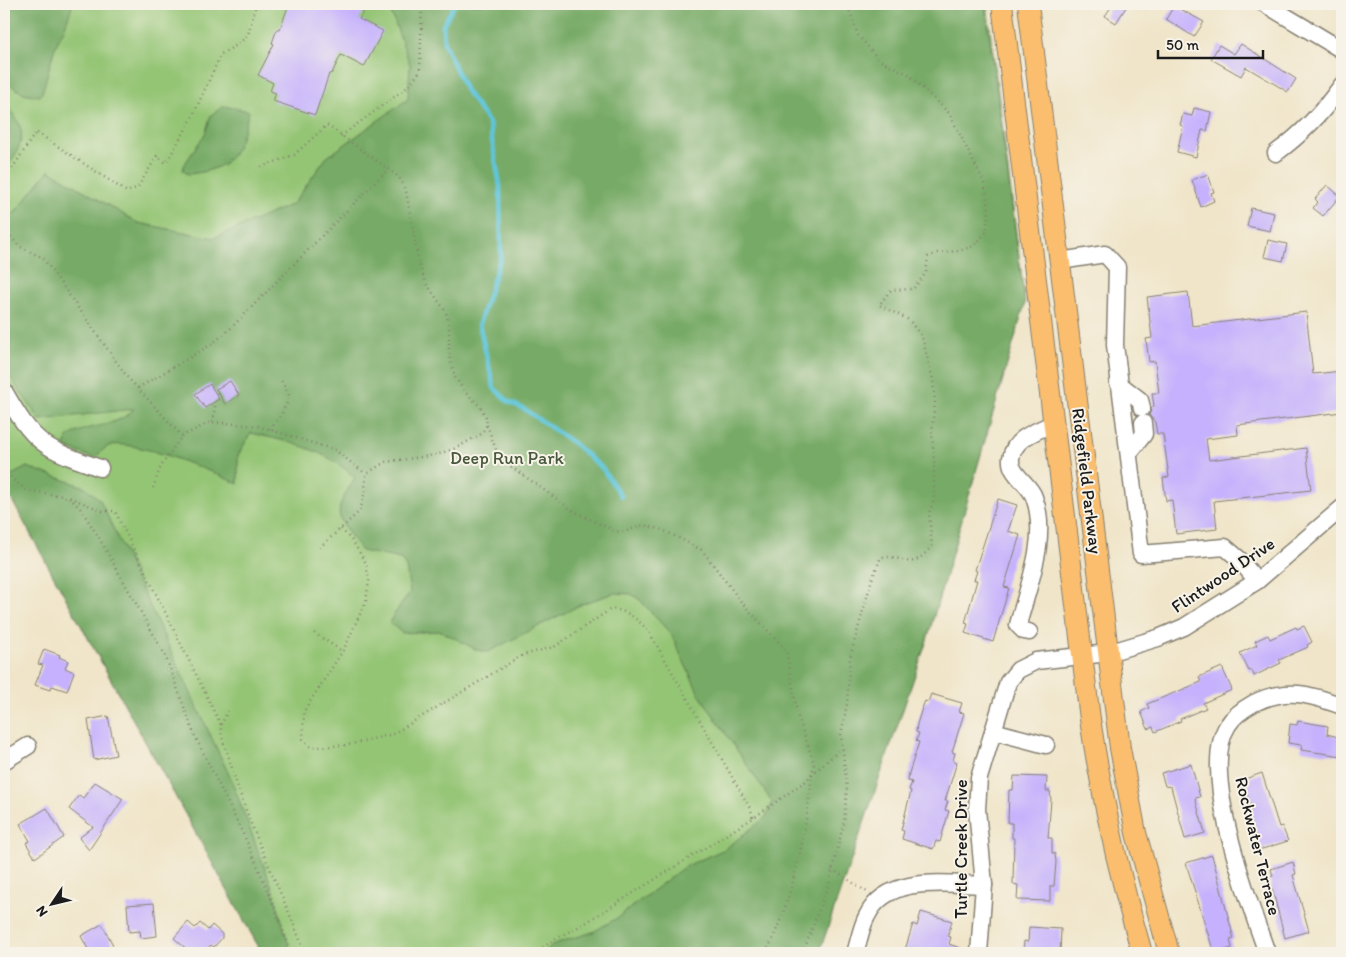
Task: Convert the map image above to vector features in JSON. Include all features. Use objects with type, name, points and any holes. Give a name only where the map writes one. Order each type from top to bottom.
[{"type":"main road","name":"Ridgefield Parkway","points":[[1002,4],[1094,746],[1109,830],[1142,953]]},
{"type":"main road","name":"Ridgefield Parkway","points":[[1028,4],[1120,748],[1134,824],[1169,953]]},
{"type":"street","points":[[1265,4],[1342,50]]},
{"type":"street","points":[[1276,153],[1295,139],[1321,112],[1342,85]]},
{"type":"street","points":[[1060,261],[1105,254],[1117,267],[1115,345],[1118,383],[1129,453],[1141,554],[1225,547],[1239,559],[1257,581]]},
{"type":"street","points":[[1118,383],[1140,400],[1144,434],[1129,453]]},
{"type":"street","points":[[4,391],[17,414],[37,440],[65,456],[100,468]]},
{"type":"street","points":[[1029,632],[1024,631],[1018,625],[1038,545],[1038,522],[1034,497],[1014,469],[1011,457],[1020,440],[1054,423]]},
{"type":"street","name":"Flintwood Drive","points":[[1083,656],[1108,653],[1158,638],[1184,627],[1257,581],[1342,508]]},
{"type":"street","name":"Turtle Creek Drive","points":[[980,953],[984,885],[977,809],[979,778],[1008,682],[1018,670],[1036,660],[1083,656]]},
{"type":"street","name":"Rockwater Terrace","points":[[1267,953],[1249,901],[1223,803],[1218,772],[1222,738],[1228,725],[1245,708],[1275,695],[1292,692],[1342,706]]},
{"type":"street","points":[[993,731],[1046,745]]},
{"type":"street","points":[[4,761],[28,746]]},
{"type":"street","points":[[855,953],[867,916],[878,901],[903,888],[920,884],[984,885]]},
{"type":"path","points":[[4,181],[36,132],[127,192],[138,187],[157,156],[166,163],[190,122],[221,54],[241,42],[248,35],[255,8],[254,4]]},
{"type":"path","points":[[342,136],[409,86],[420,71],[422,4]]},
{"type":"path","points":[[803,953],[832,869],[844,822],[846,788],[841,750],[850,657],[872,579],[881,557],[893,556],[903,562],[914,562],[921,558],[932,546],[929,513],[934,499],[932,431],[935,402],[933,380],[922,337],[909,320],[879,305],[882,298],[891,290],[913,288],[926,273],[928,257],[937,253],[958,251],[974,246],[986,232],[989,209],[984,182],[949,113],[908,74],[879,60],[858,35],[847,4]]},
{"type":"path","points":[[260,167],[294,155],[327,125],[399,177],[406,191],[418,264],[426,283],[446,312],[449,326],[449,356],[455,377],[464,391],[479,405],[486,418],[499,458],[575,512],[615,530],[624,532],[638,526],[662,530],[702,550],[742,603],[786,650],[798,717],[814,763],[808,816],[778,928],[766,953]]},
{"type":"path","points":[[138,388],[212,344],[237,324],[389,168]]},
{"type":"path","points":[[4,229],[19,246],[43,258],[128,378],[182,436]]},
{"type":"path","points":[[270,429],[281,415],[290,397],[280,378]]},
{"type":"path","points":[[214,422],[215,406]]},
{"type":"path","points":[[153,488],[161,466],[182,436],[214,422],[270,429],[335,450],[366,474]]},
{"type":"path","points":[[366,474],[385,462],[436,455],[456,448],[481,434],[487,425]]},
{"type":"path","points":[[4,463],[12,480],[26,490],[68,497],[103,511],[115,511],[221,725]]},
{"type":"path","points":[[317,550],[360,511],[365,491],[366,474]]},
{"type":"path","points":[[68,497],[80,508],[98,536],[165,655],[194,734],[248,844],[272,900],[291,953]]},
{"type":"path","points":[[341,529],[351,539],[366,563],[369,581],[366,601],[342,651],[304,711],[303,739],[309,746],[348,745],[392,734],[523,655],[554,647],[611,610],[632,615],[648,630],[751,810],[753,818]]},
{"type":"path","points":[[314,633],[342,651]]},
{"type":"path","points":[[228,710],[221,725],[221,740],[230,759],[236,788],[306,953]]},
{"type":"path","points":[[535,953],[555,939],[582,926],[753,818],[841,750]]},
{"type":"path","points":[[832,869],[855,883],[878,901]]},
{"type":"green space","name":"Deep Run Park","points":[[4,4],[987,4],[1025,303],[926,643],[819,953],[262,953],[4,486]]},
{"type":"green space","points":[[4,4],[73,4],[55,47],[42,93],[39,96],[23,93],[4,81]]},
{"type":"green space","name":"Deep Run Park","points":[[384,4],[985,4],[1025,303],[926,643],[819,953],[544,953],[554,944],[593,932],[617,918],[684,867],[725,849],[766,817],[772,802],[699,694],[671,634],[640,600],[631,594],[614,593],[582,604],[488,652],[477,650],[441,631],[402,633],[389,622],[410,592],[406,567],[401,559],[361,551],[346,530],[340,516],[340,509],[342,501],[355,478],[332,460],[307,448],[251,433],[238,455],[238,484],[212,472],[153,451],[135,447],[109,446],[94,458],[65,447],[68,437],[120,419],[134,409],[40,420],[4,368],[4,226],[49,170],[138,223],[214,238],[293,204],[326,158],[408,99],[410,65],[393,17]]},
{"type":"green space","points":[[4,106],[14,115],[20,127],[21,141],[16,154],[4,173]]},
{"type":"green space","points":[[224,106],[249,111],[237,148],[224,163],[215,168],[188,174],[183,171],[184,165],[205,134],[211,115]]},
{"type":"green space","points":[[27,467],[85,487],[100,500],[231,779],[272,887],[291,953],[262,953],[4,486],[4,479]]},
{"type":"building","points":[[289,4],[369,4],[359,19],[383,31],[364,67],[341,55],[332,73],[329,74],[315,115],[273,101],[276,93],[270,91],[273,83],[258,75],[274,44],[272,43],[277,29],[280,29]]},
{"type":"building","points":[[1113,4],[1128,4],[1116,23],[1105,16]]},
{"type":"building","points":[[1174,6],[1204,22],[1194,37],[1166,19]]},
{"type":"building","points":[[1241,44],[1296,79],[1288,92],[1246,67],[1241,76],[1211,59],[1219,45],[1234,54]]},
{"type":"building","points":[[1194,108],[1211,112],[1207,131],[1202,130],[1196,157],[1177,152],[1183,126],[1180,125],[1183,114],[1192,116]]},
{"type":"building","points":[[1208,174],[1214,192],[1211,193],[1214,201],[1201,207],[1192,180]]},
{"type":"building","points":[[1327,185],[1340,196],[1323,216],[1313,208],[1318,202],[1315,199]]},
{"type":"building","points":[[1251,208],[1274,213],[1270,231],[1247,226]]},
{"type":"building","points":[[1268,240],[1287,244],[1283,261],[1264,257]]},
{"type":"building","points":[[1188,292],[1192,326],[1306,312],[1313,374],[1342,371],[1342,412],[1237,425],[1238,435],[1206,439],[1209,460],[1306,448],[1311,490],[1214,501],[1217,529],[1176,534],[1172,500],[1166,501],[1163,478],[1169,477],[1163,434],[1157,434],[1155,422],[1149,415],[1154,406],[1152,393],[1159,393],[1155,361],[1149,362],[1146,339],[1152,338],[1147,297]]},
{"type":"building","points":[[230,381],[239,395],[225,404],[216,389]]},
{"type":"building","points":[[210,384],[219,399],[205,408],[195,394]]},
{"type":"building","points":[[998,499],[1017,505],[1008,531],[1020,535],[1004,587],[1009,588],[993,642],[965,633],[968,624],[965,623],[977,580],[974,580],[977,571],[975,570]]},
{"type":"building","points":[[1304,626],[1312,642],[1307,645],[1308,647],[1279,660],[1281,663],[1254,676],[1252,670],[1249,671],[1240,653],[1257,645],[1255,641],[1268,635],[1270,639],[1296,627],[1297,629]]},
{"type":"building","points":[[44,649],[60,655],[59,657],[68,661],[65,668],[74,672],[67,691],[52,686],[50,690],[35,685],[43,665],[38,664]]},
{"type":"building","points":[[1222,667],[1232,690],[1203,703],[1206,708],[1180,719],[1181,721],[1155,732],[1153,727],[1148,729],[1141,712],[1149,708],[1147,704],[1201,682],[1199,677]]},
{"type":"building","points":[[931,694],[962,703],[959,712],[964,713],[952,752],[955,753],[953,761],[957,762],[945,801],[948,801],[945,810],[949,811],[940,842],[936,841],[933,849],[902,839],[904,831],[901,830],[911,791],[909,790],[912,782],[908,781],[909,773],[919,742],[916,741],[919,733],[916,732],[917,724],[925,701],[928,702]]},
{"type":"building","points":[[108,716],[116,755],[94,760],[88,720]]},
{"type":"building","points":[[1298,721],[1328,726],[1327,734],[1342,738],[1342,756],[1301,750],[1302,745],[1288,743],[1290,724],[1297,725]]},
{"type":"building","points":[[1191,764],[1200,797],[1195,798],[1205,833],[1185,839],[1171,787],[1165,786],[1161,773]]},
{"type":"building","points":[[1262,773],[1279,827],[1282,826],[1288,841],[1259,850],[1248,811],[1252,810],[1242,780]]},
{"type":"building","points":[[1014,776],[1047,777],[1046,791],[1050,791],[1051,800],[1048,838],[1052,838],[1052,853],[1055,854],[1056,862],[1054,886],[1050,886],[1050,901],[1017,900],[1018,885],[1013,884],[1014,838],[1012,838],[1012,823],[1008,823],[1009,790],[1013,790]]},
{"type":"building","points":[[95,782],[123,799],[89,850],[79,838],[93,827],[69,809],[79,795],[83,798]]},
{"type":"building","points":[[47,808],[64,837],[35,858],[26,843],[30,841],[20,824]]},
{"type":"building","points":[[1212,855],[1234,939],[1230,940],[1232,948],[1214,953],[1186,863]]},
{"type":"building","points":[[1293,862],[1296,874],[1293,875],[1309,931],[1285,938],[1269,877],[1273,876],[1271,869]]},
{"type":"building","points":[[154,903],[157,936],[141,938],[140,931],[129,932],[127,905]]},
{"type":"building","points":[[921,912],[952,921],[948,936],[951,937],[949,944],[969,951],[969,953],[904,953],[913,924],[917,926]]},
{"type":"building","points":[[188,922],[195,928],[200,923],[208,930],[212,925],[222,934],[222,938],[214,947],[211,945],[203,953],[191,953],[174,938]]},
{"type":"building","points":[[102,924],[113,945],[99,953],[90,953],[81,936]]},
{"type":"building","points":[[1029,927],[1061,929],[1060,953],[1023,953],[1024,941],[1028,942]]},
{"type":"waterway","points":[[455,4],[443,25],[444,43],[466,91],[489,123],[500,186],[501,256],[479,324],[494,388],[509,402],[524,409],[572,442],[602,468],[621,496]]}]
